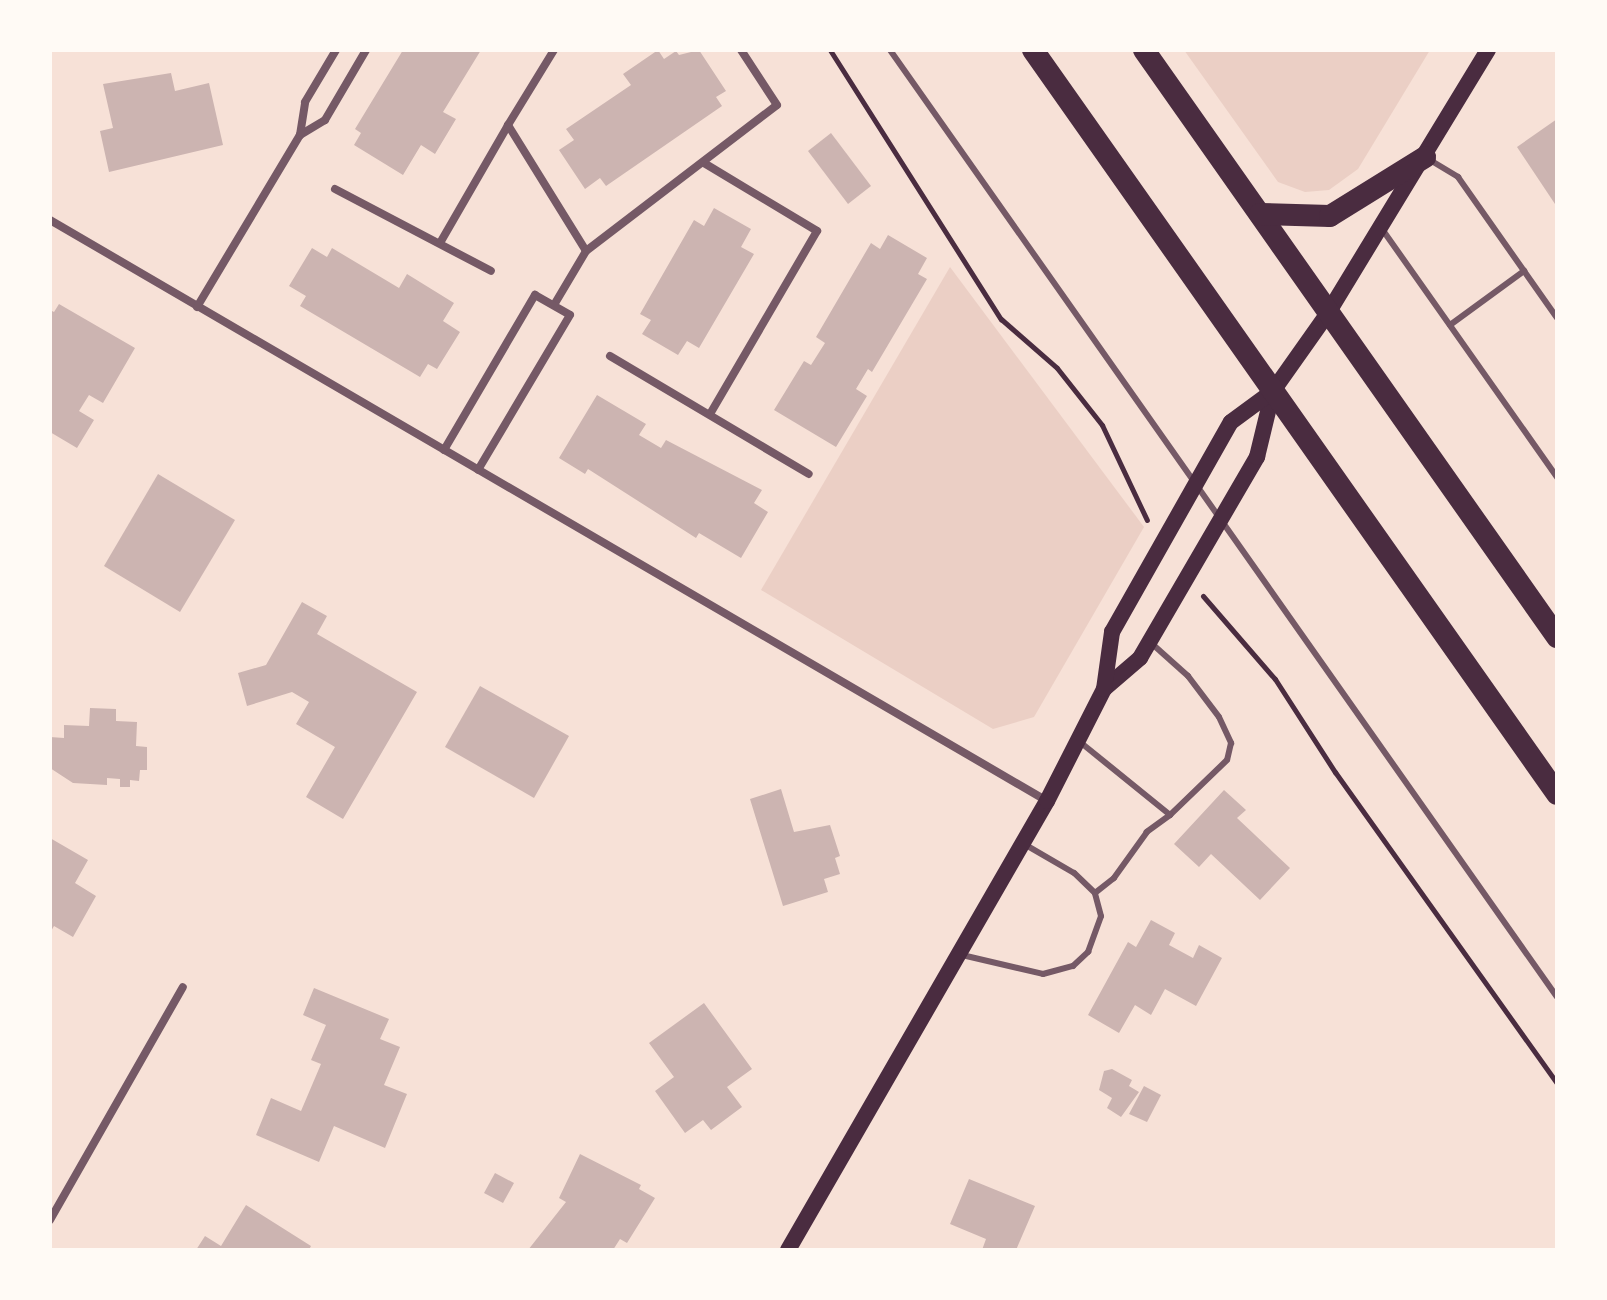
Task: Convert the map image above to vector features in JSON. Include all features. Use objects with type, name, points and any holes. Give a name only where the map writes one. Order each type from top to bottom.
[{"type":"highway","points":[[1033,50],[1557,794]]},
{"type":"highway","points":[[1144,50],[1557,637]]},
{"type":"highway","points":[[1260,214],[1330,216],[1425,157]]},
{"type":"main road","points":[[788,1250],[1047,801],[1104,689],[1112,632],[1231,422],[1273,391],[1328,313],[1382,229],[1488,50]]},
{"type":"main road","points":[[1104,689],[1140,658],[1220,523],[1257,457],[1273,391]]},
{"type":"street","points":[[197,307],[300,135],[305,102],[336,50]]},
{"type":"street","points":[[300,135],[325,120],[366,50]]},
{"type":"street","points":[[440,243],[554,50]]},
{"type":"street","points":[[554,305],[586,251],[777,105],[741,50]]},
{"type":"street","points":[[508,125],[586,251]]},
{"type":"street","points":[[704,163],[817,231],[710,414]]},
{"type":"street","points":[[335,189],[491,271]]},
{"type":"street","points":[[50,220],[1047,801]]},
{"type":"street","points":[[444,450],[535,295],[554,305],[570,315],[478,470]]},
{"type":"street","points":[[610,356],[809,474]]},
{"type":"street","points":[[50,1220],[183,987]]},
{"type":"lane","points":[[890,50],[1195,488],[1557,997]]},
{"type":"lane","points":[[1425,157],[1458,177],[1557,318]]},
{"type":"lane","points":[[1382,229],[1557,477]]},
{"type":"lane","points":[[1450,325],[1524,271]]},
{"type":"lane","points":[[1095,893],[1114,878],[1147,832],[1170,815],[1227,760],[1231,743],[1219,717],[1188,676],[1150,642]]},
{"type":"lane","points":[[1078,740],[1170,815]]},
{"type":"lane","points":[[958,954],[1043,974],[1073,966],[1098,933],[1101,916],[1095,893],[1074,873],[1023,843]]},
{"type":"path","points":[[830,50],[1001,319],[1057,368],[1102,425],[1152,527]]},
{"type":"path","points":[[1205,598],[1275,679],[1557,1083]]},
{"type":"shaded area","points":[[1184,50],[1430,50],[1358,169],[1329,190],[1305,192],[1278,182]]},
{"type":"shaded area","points":[[950,267],[1144,527],[1034,717],[993,729],[761,590]]},
{"type":"building","points":[[403,50],[481,50],[443,112],[456,119],[435,154],[421,145],[403,175],[354,145],[361,133],[355,129]]},
{"type":"building","points":[[658,50],[664,59],[676,51],[679,55],[699,50],[726,91],[716,97],[722,106],[606,186],[600,178],[585,189],[559,150],[574,140],[566,129],[631,85],[623,74]]},
{"type":"building","points":[[171,73],[175,91],[209,83],[223,145],[109,172],[100,131],[113,128],[103,84]]},
{"type":"building","points":[[1557,119],[1557,207],[1517,147]]},
{"type":"building","points":[[831,133],[871,186],[848,204],[808,151]]},
{"type":"building","points":[[714,208],[751,229],[741,247],[754,254],[699,348],[687,341],[678,355],[642,334],[651,320],[640,314],[694,220],[704,226]]},
{"type":"building","points":[[888,235],[927,258],[918,274],[927,279],[872,372],[868,369],[856,389],[867,396],[836,447],[774,410],[804,361],[811,365],[825,343],[816,337],[871,243],[880,249]]},
{"type":"building","points":[[312,248],[327,257],[332,248],[399,288],[407,274],[454,303],[443,321],[460,332],[437,369],[428,364],[420,377],[300,306],[306,296],[289,286]]},
{"type":"building","points":[[59,304],[135,348],[103,403],[89,395],[79,411],[94,420],[77,448],[50,432],[50,310],[54,312]]},
{"type":"building","points":[[597,395],[646,424],[639,435],[661,448],[666,440],[762,490],[754,503],[768,512],[741,558],[699,533],[696,538],[588,469],[585,474],[559,458]]},
{"type":"building","points":[[158,474],[235,520],[180,612],[104,566]]},
{"type":"building","points":[[302,602],[327,616],[317,634],[417,692],[343,819],[306,797],[335,747],[296,724],[309,702],[292,692],[247,706],[238,673],[266,665]]},
{"type":"building","points":[[480,686],[569,736],[534,798],[445,747]]},
{"type":"building","points":[[90,708],[116,709],[116,721],[137,722],[136,746],[147,747],[147,770],[140,770],[139,781],[130,780],[130,787],[120,787],[120,779],[107,778],[107,785],[73,783],[50,768],[50,737],[64,738],[64,725],[89,726]]},
{"type":"building","points":[[781,789],[794,832],[830,825],[840,856],[835,858],[840,874],[824,879],[828,892],[783,906],[750,799]]},
{"type":"building","points":[[1224,790],[1246,810],[1237,818],[1290,868],[1260,900],[1211,854],[1199,867],[1174,844]]},
{"type":"building","points":[[50,838],[88,860],[75,883],[96,896],[73,937],[54,926],[50,933]]},
{"type":"building","points":[[1151,920],[1175,933],[1169,945],[1193,958],[1199,945],[1222,958],[1196,1006],[1165,989],[1151,1015],[1135,1005],[1119,1033],[1088,1015],[1128,942],[1136,947]]},
{"type":"building","points":[[314,988],[389,1019],[380,1039],[400,1047],[384,1085],[407,1094],[385,1148],[334,1126],[319,1162],[256,1135],[271,1098],[301,1111],[321,1064],[311,1060],[326,1025],[303,1015]]},
{"type":"building","points":[[704,1003],[752,1069],[727,1087],[742,1107],[711,1130],[703,1120],[685,1133],[655,1091],[674,1077],[649,1043]]},
{"type":"building","points":[[1112,1069],[1132,1080],[1129,1086],[1139,1092],[1121,1117],[1107,1108],[1112,1098],[1099,1090],[1104,1071]]},
{"type":"building","points":[[1144,1086],[1161,1095],[1147,1122],[1129,1114]]},
{"type":"building","points":[[580,1154],[641,1185],[639,1189],[655,1198],[627,1243],[620,1239],[613,1250],[528,1250],[566,1202],[559,1198]]},
{"type":"building","points":[[495,1173],[514,1183],[503,1203],[484,1193]]},
{"type":"building","points":[[969,1179],[1035,1206],[1016,1250],[982,1250],[986,1239],[950,1224]]},
{"type":"building","points":[[246,1205],[311,1246],[309,1250],[196,1250],[205,1236],[221,1246]]}]
